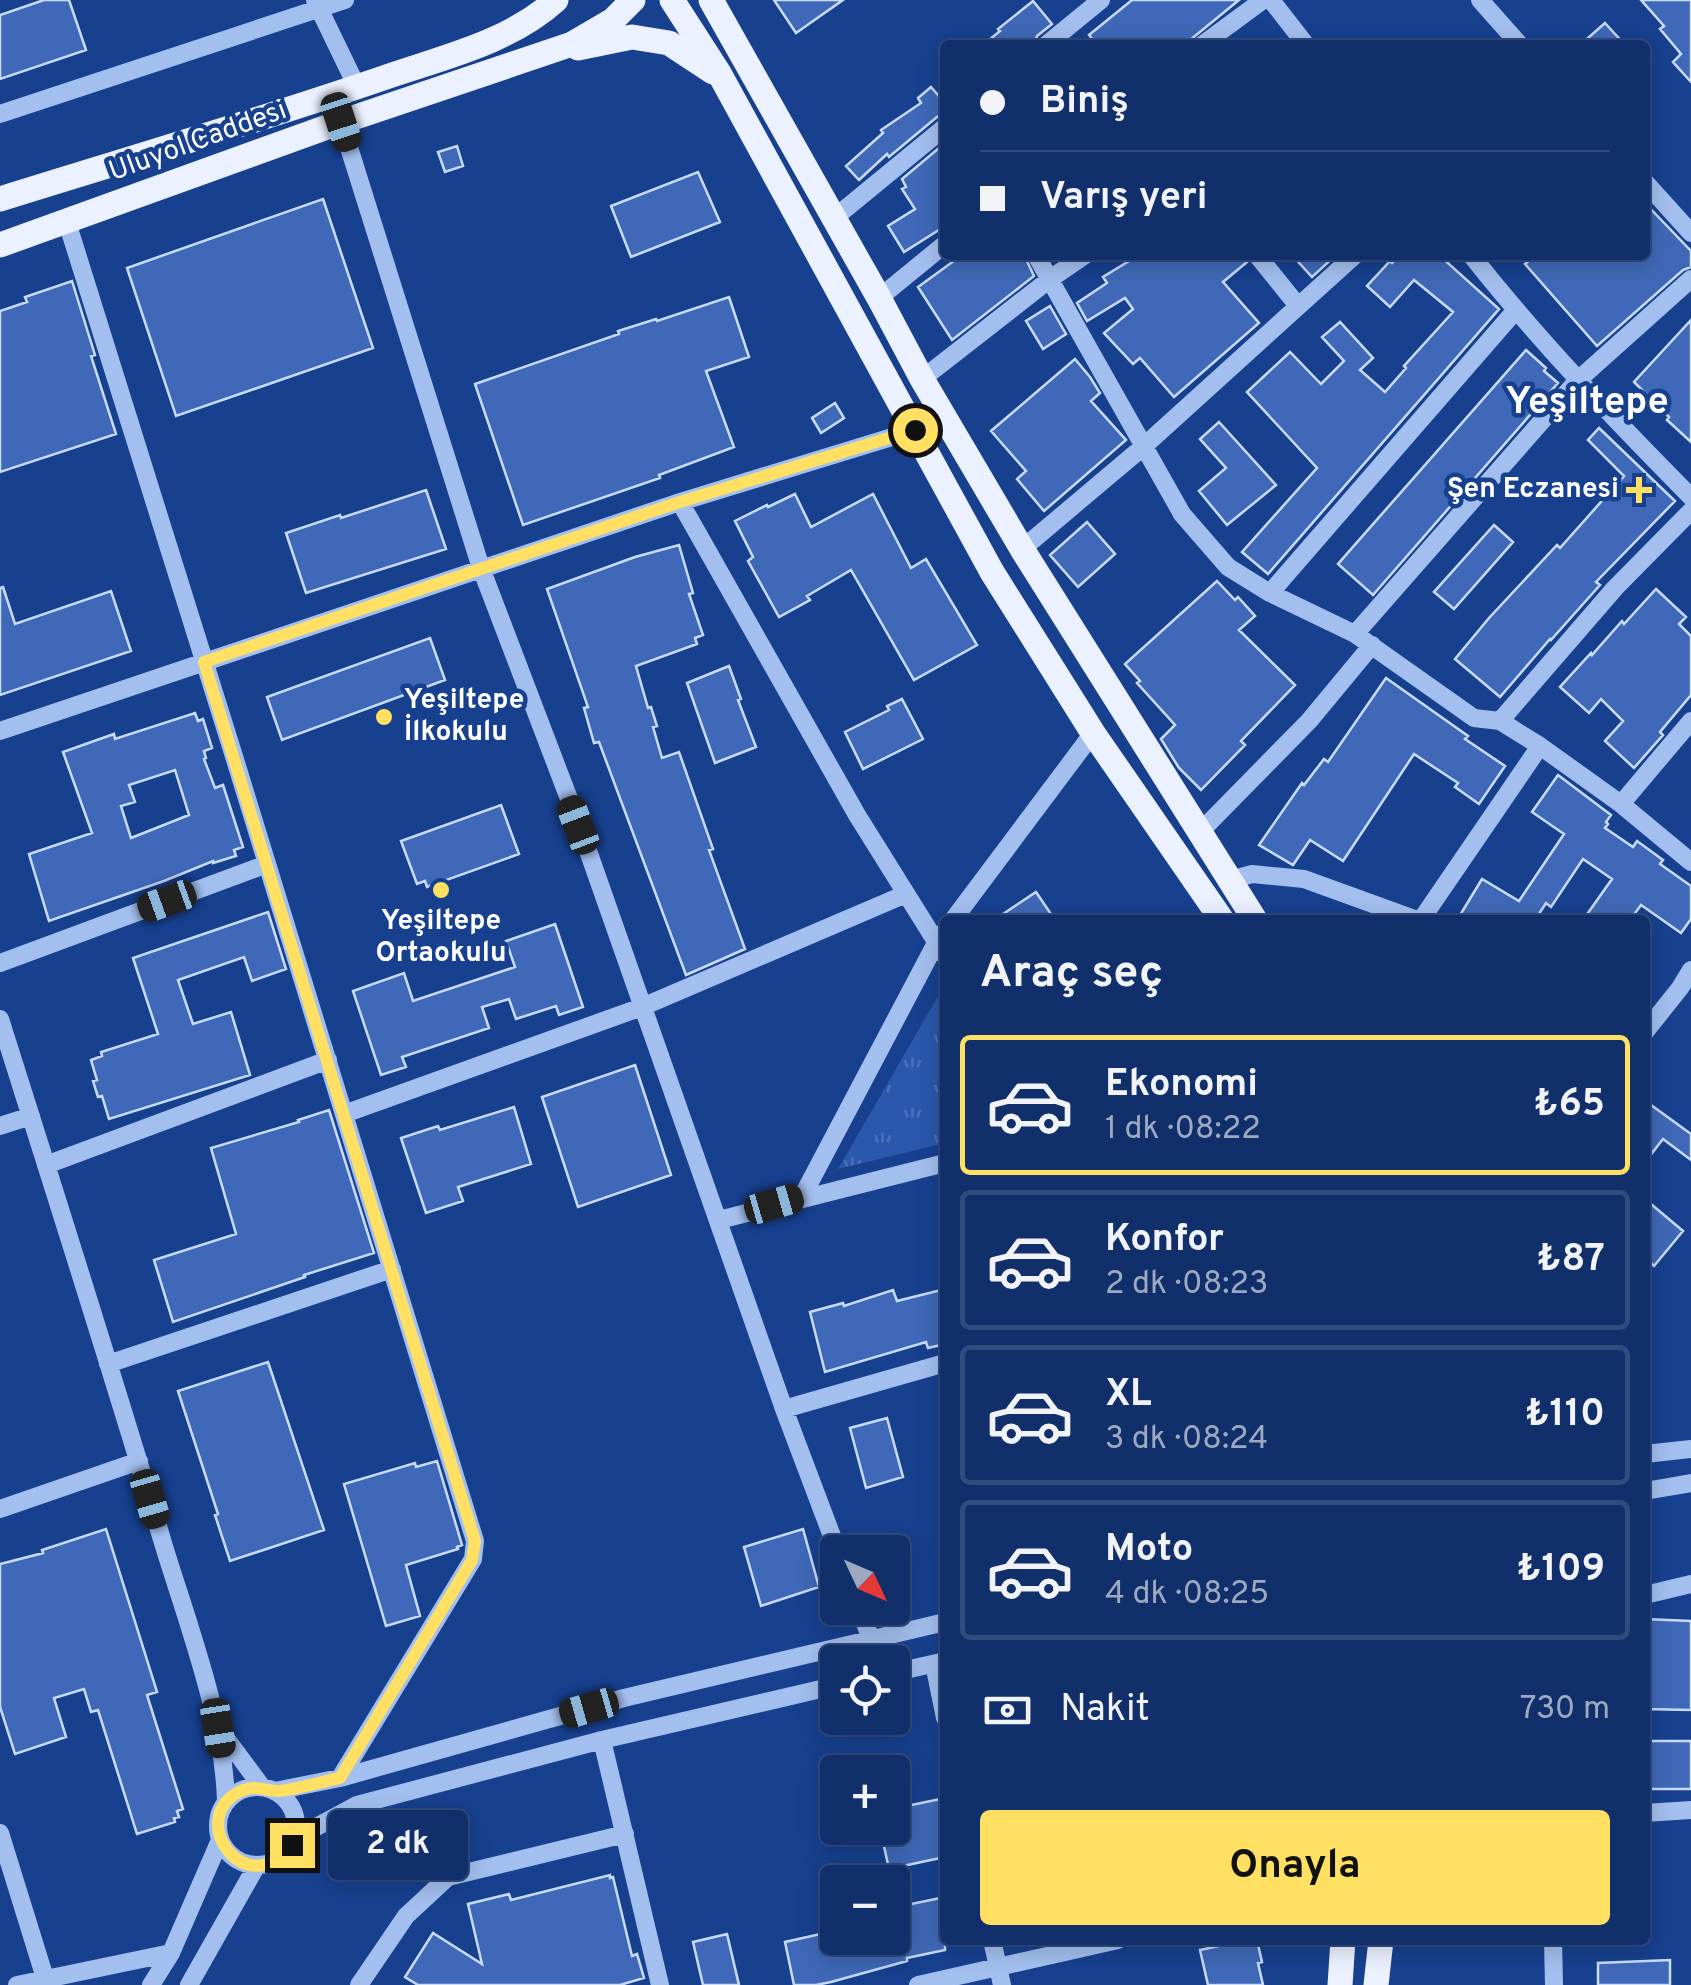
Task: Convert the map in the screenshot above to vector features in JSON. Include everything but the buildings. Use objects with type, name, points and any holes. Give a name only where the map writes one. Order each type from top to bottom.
[{"type":"main road","name":"Uluyol Caddesi","points":[[0,198],[357,88],[487,42],[523,25],[556,0]]},
{"type":"main road","name":"Uluyol Caddesi","points":[[0,244],[572,44],[613,20],[633,0]]},
{"type":"main road","points":[[672,0],[728,90],[992,572],[1093,733],[1219,915]]},
{"type":"main road","points":[[711,0],[922,379],[1022,549],[1252,915]]},
{"type":"main road","points":[[544,54],[632,37],[669,43],[710,68],[728,90]]},
{"type":"main road","points":[[1340,1985],[1343,1945]]},
{"type":"main road","points":[[1376,1985],[1380,1945]]},
{"type":"street","points":[[0,114],[317,4],[345,0]]},
{"type":"street","points":[[1052,40],[1101,0]]},
{"type":"street","points":[[1209,40],[1263,0]]},
{"type":"street","points":[[1271,0],[1302,40]]},
{"type":"street","points":[[1480,0],[1516,40]]},
{"type":"street","points":[[317,4],[357,88]]},
{"type":"street","points":[[341,122],[481,568],[578,825],[832,1535]]},
{"type":"street","points":[[833,219],[940,131]]},
{"type":"street","points":[[1650,188],[1691,233]]},
{"type":"street","points":[[66,222],[475,1541],[472,1560],[340,1778]]},
{"type":"street","points":[[880,298],[940,248]]},
{"type":"street","points":[[1039,260],[1182,514],[1228,567],[1270,593],[1355,634],[1474,718],[1500,721],[1540,746],[1621,804],[1691,862]]},
{"type":"street","points":[[922,379],[1078,260]]},
{"type":"street","points":[[1261,260],[1298,306]]},
{"type":"street","points":[[1022,549],[1349,260]]},
{"type":"street","points":[[1475,260],[1578,381],[1691,497]]},
{"type":"street","points":[[1355,634],[1578,381],[1691,278]]},
{"type":"street","points":[[1270,593],[1515,311]]},
{"type":"street","points":[[0,732],[680,502],[915,430]]},
{"type":"street","points":[[680,502],[857,815],[940,940]]},
{"type":"street","points":[[1500,721],[1615,588],[1691,512]]},
{"type":"street","points":[[1198,832],[1309,721],[1372,645]]},
{"type":"street","points":[[1621,804],[1691,720]]},
{"type":"street","points":[[957,915],[1093,733]]},
{"type":"street","points":[[1422,915],[1540,746]]},
{"type":"street","points":[[0,962],[268,864]]},
{"type":"street","points":[[1230,880],[1252,874],[1304,879],[1405,915]]},
{"type":"street","points":[[344,1114],[642,1007],[906,894]]},
{"type":"street","points":[[802,1197],[940,947]]},
{"type":"street","points":[[1650,1021],[1691,970]]},
{"type":"street","points":[[0,1019],[218,1728],[226,1802]]},
{"type":"street","points":[[46,1165],[328,1060]]},
{"type":"street","points":[[0,1126],[31,1116]]},
{"type":"street","points":[[718,1220],[940,1163]]},
{"type":"street","points":[[108,1364],[392,1269]]},
{"type":"street","points":[[784,1409],[940,1365]]},
{"type":"street","points":[[1650,1453],[1691,1449]]},
{"type":"street","points":[[0,1509],[139,1461]]},
{"type":"street","points":[[1650,1490],[1691,1486]]},
{"type":"street","points":[[1650,1594],[1691,1584]]},
{"type":"street","points":[[218,1728],[269,1789],[285,1798],[296,1820],[294,1839],[284,1855],[274,1862],[257,1865],[237,1860],[227,1852],[218,1827],[226,1802],[249,1788],[269,1789],[340,1778],[624,1698],[940,1623]]},
{"type":"street","points":[[865,1625],[870,1639]]},
{"type":"street","points":[[910,1669],[939,1663]]},
{"type":"street","points":[[294,1839],[357,1805],[602,1740],[820,1689]]},
{"type":"street","points":[[602,1740],[660,1985]]},
{"type":"street","points":[[1650,1813],[1691,1810]]},
{"type":"street","points":[[0,1834],[45,1978]]},
{"type":"street","points":[[358,1985],[406,1916],[448,1877],[626,1834]]},
{"type":"street","points":[[151,1985],[171,1953],[220,1840]]},
{"type":"street","points":[[189,1985],[257,1865]]},
{"type":"street","points":[[993,1945],[1002,1985]]},
{"type":"street","points":[[918,1985],[1095,1945]]},
{"type":"street","points":[[1554,1945],[1554,1985]]},
{"type":"street","points":[[18,1985],[171,1953]]},
{"type":"green space","points":[[940,993],[940,1144],[838,1169]]},
{"type":"place","name":"Şen Eczanesi","points":[[1639,490]]},
{"type":"place","name":"Yeşiltepe İlkokulu","points":[[384,717]]},
{"type":"place","name":"Yeşiltepe Ortaokulu","points":[[441,890]]},
{"type":"district","name":"Yeşiltepe","points":[[1587,403]]},
{"type":"route","points":[[292,1845],[274,1862],[262,1866],[237,1860],[220,1840],[220,1814],[226,1802],[249,1788],[275,1791],[340,1778],[472,1560],[475,1541],[204,662],[680,502],[915,430]]}]
